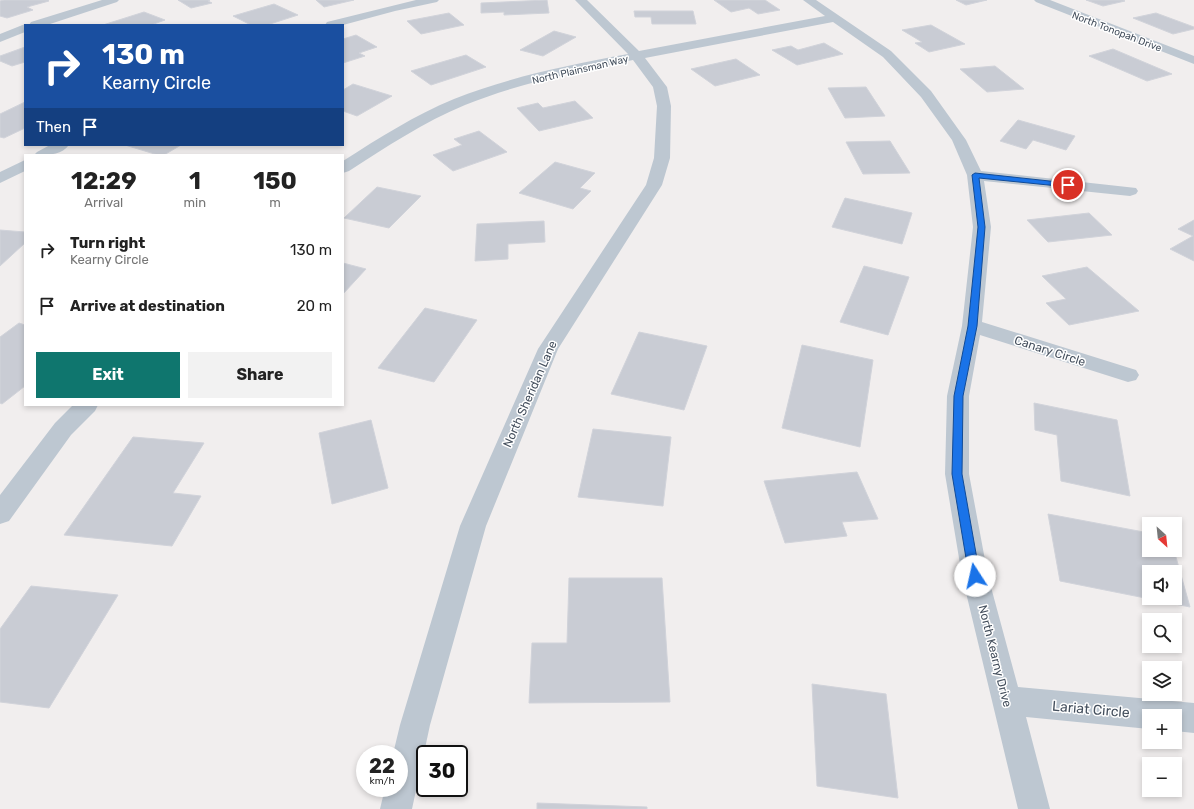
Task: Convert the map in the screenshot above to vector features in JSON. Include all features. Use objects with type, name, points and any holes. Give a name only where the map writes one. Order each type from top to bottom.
[{"type":"street","points":[[38,24],[113,0]]},
{"type":"street","points":[[336,24],[394,8],[433,0]]},
{"type":"street","name":"North Sheridan Lane","points":[[396,809],[415,725],[472,526],[548,349],[654,185],[662,158],[664,106],[660,87],[636,55],[581,0]]},
{"type":"street","name":"North Kearny Drive","points":[[809,0],[886,54],[926,94],[959,140],[975,175],[982,227],[972,326],[958,396],[957,474],[975,576],[1034,809]]},
{"type":"street","name":"North Tonopah Drive","points":[[1040,0],[1194,60]]},
{"type":"street","name":"North Plainsman Way","points":[[344,167],[389,138],[443,109],[499,89],[560,72],[636,55],[834,18]]},
{"type":"street","points":[[0,38],[24,28]]},
{"type":"street","points":[[44,154],[59,146]]},
{"type":"street","points":[[0,178],[24,165]]},
{"type":"street","points":[[975,175],[1130,191]]},
{"type":"street","name":"Canary Circle","points":[[972,326],[1128,375]]},
{"type":"street","points":[[0,514],[63,429],[86,406]]},
{"type":"street","name":"Lariat Circle","points":[[1007,701],[1142,713]]},
{"type":"street","name":"Lariat Circle","points":[[1182,717],[1194,718]]},
{"type":"building","points":[[178,0],[210,0],[208,1],[212,3],[191,8]]},
{"type":"building","points":[[316,0],[354,0],[324,7]]},
{"type":"building","points":[[547,0],[549,13],[504,15],[504,12],[481,13],[481,3]]},
{"type":"building","points":[[714,0],[765,0],[780,10],[758,14],[749,8],[731,12]]},
{"type":"building","points":[[956,0],[987,0],[966,5]]},
{"type":"building","points":[[1086,0],[1123,0],[1125,1],[1103,6]]},
{"type":"building","points":[[0,1],[49,1],[27,7],[33,10],[7,18],[0,16]]},
{"type":"building","points":[[274,4],[298,15],[270,24],[249,24],[233,16]]},
{"type":"building","points":[[634,11],[693,11],[696,24],[652,24],[651,17],[635,17]]},
{"type":"building","points":[[144,12],[165,20],[154,24],[106,24]]},
{"type":"building","points":[[449,13],[464,25],[421,34],[407,21]]},
{"type":"building","points":[[1156,13],[1194,27],[1194,29],[1173,34],[1133,18]]},
{"type":"building","points":[[931,25],[965,44],[929,52],[915,43],[922,42],[902,30]]},
{"type":"building","points":[[554,31],[576,37],[543,56],[520,50]]},
{"type":"building","points":[[356,35],[377,47],[359,53],[365,56],[344,63],[344,39]]},
{"type":"building","points":[[824,43],[843,54],[797,65],[772,50],[791,46],[798,50]]},
{"type":"building","points":[[24,47],[24,62],[12,66],[0,61],[0,56]]},
{"type":"building","points":[[1113,49],[1172,74],[1147,81],[1089,56]]},
{"type":"building","points":[[466,55],[486,67],[431,85],[411,71]]},
{"type":"building","points":[[736,59],[760,75],[715,86],[691,69]]},
{"type":"building","points":[[995,66],[1024,89],[987,92],[960,69]]},
{"type":"building","points":[[353,84],[392,96],[357,116],[344,111],[344,89]]},
{"type":"building","points":[[866,87],[885,116],[845,118],[828,88]]},
{"type":"building","points":[[575,101],[593,118],[539,131],[517,108],[538,103],[543,108]]},
{"type":"building","points":[[24,102],[24,128],[4,138],[0,137],[0,114]]},
{"type":"building","points":[[1018,120],[1075,136],[1066,150],[1033,140],[1026,149],[1000,141]]},
{"type":"building","points":[[479,131],[507,152],[453,171],[433,155],[462,145],[454,139]]},
{"type":"building","points":[[890,141],[910,173],[863,174],[846,142]]},
{"type":"building","points":[[128,146],[179,146],[166,154],[155,154]]},
{"type":"building","points":[[555,162],[595,173],[580,188],[591,191],[573,209],[519,193]]},
{"type":"building","points":[[377,187],[421,196],[389,228],[344,218]]},
{"type":"building","points":[[845,198],[912,213],[902,244],[832,227]]},
{"type":"building","points":[[1089,213],[1112,235],[1048,242],[1027,220]]},
{"type":"building","points":[[1194,220],[1194,261],[1170,249],[1193,236],[1178,229]]},
{"type":"building","points":[[544,221],[545,242],[508,244],[508,259],[475,261],[477,224]]},
{"type":"building","points":[[0,230],[24,232],[24,244],[0,266]]},
{"type":"building","points":[[344,263],[366,269],[344,293]]},
{"type":"building","points":[[864,266],[909,277],[888,335],[840,322]]},
{"type":"building","points":[[1087,267],[1139,311],[1069,325],[1046,303],[1066,299],[1042,276]]},
{"type":"building","points":[[425,308],[477,320],[434,382],[378,368]]},
{"type":"building","points":[[19,323],[24,325],[24,387],[2,404],[0,403],[0,337]]},
{"type":"building","points":[[639,332],[707,346],[684,410],[611,394]]},
{"type":"building","points":[[802,345],[873,360],[860,447],[782,428]]},
{"type":"building","points":[[1034,403],[1117,420],[1130,496],[1061,481],[1057,435],[1035,430]]},
{"type":"building","points":[[371,420],[388,488],[332,504],[319,433]]},
{"type":"building","points":[[593,429],[671,437],[663,506],[578,497]]},
{"type":"building","points":[[133,437],[204,443],[173,493],[201,496],[172,546],[64,535]]},
{"type":"building","points":[[857,472],[878,519],[842,522],[847,536],[785,543],[764,481]]},
{"type":"building","points":[[1048,514],[1142,532],[1142,557],[1176,557],[1178,565],[1142,565],[1142,597],[1060,581]]},
{"type":"building","points":[[569,578],[662,578],[670,702],[529,703],[532,643],[567,643]]},
{"type":"building","points":[[1182,578],[1190,607],[1180,605],[1182,605]]},
{"type":"building","points":[[31,586],[118,595],[49,708],[0,702],[0,629]]},
{"type":"building","points":[[812,684],[886,694],[898,798],[817,786]]},
{"type":"building","points":[[537,803],[647,807],[647,809],[537,809]]},
{"type":"route","points":[[975,576],[957,474],[958,396],[972,326],[982,227],[975,175],[1068,185]]}]
